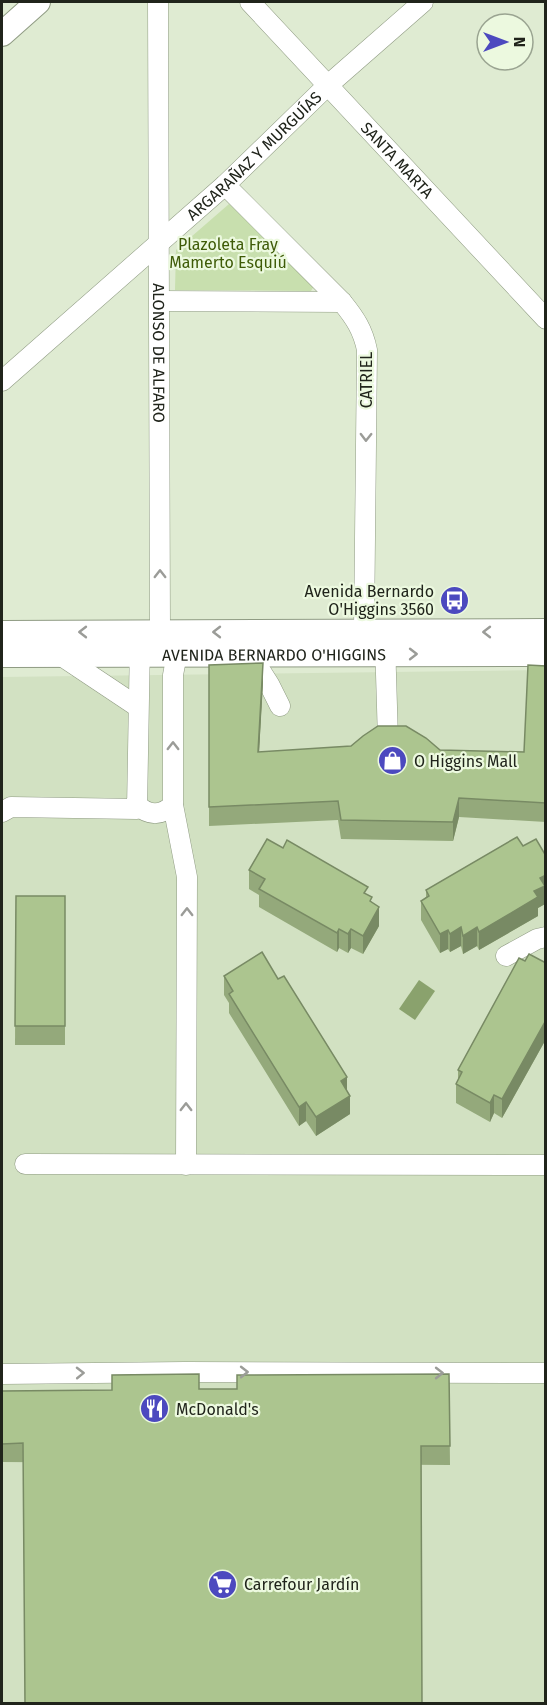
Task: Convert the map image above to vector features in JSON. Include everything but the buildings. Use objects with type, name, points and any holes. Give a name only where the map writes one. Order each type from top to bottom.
[{"type":"main road","points":[[2,34],[38,2]]},
{"type":"main road","name":"AVENIDA BERNARDO O'HIGGINS","points":[[2,633],[147,640],[378,639],[546,632]]},
{"type":"main road","name":"AVENIDA BERNARDO O'HIGGINS","points":[[2,656],[60,655],[147,640],[177,654],[250,654],[378,639],[546,654]]},
{"type":"street","name":"ALONSO DE ALFARO","points":[[137,807],[138,707],[147,640],[160,301],[158,2]]},
{"type":"street","name":"SANTA MARTA","points":[[250,2],[546,319]]},
{"type":"street","name":"ARGARAÑAZ Y MURGUÍAS","points":[[2,381],[225,185],[327,86],[423,2]]},
{"type":"street","name":"CATRIEL","points":[[225,185],[342,302],[360,326],[367,350],[378,639],[395,741],[367,744]]},
{"type":"street","points":[[160,301],[342,302]]},
{"type":"street","points":[[177,654],[173,675],[172,805],[187,876],[186,1165]]},
{"type":"street","points":[[250,654],[270,684],[280,706]]},
{"type":"street","points":[[60,655],[138,707]]},
{"type":"street","points":[[2,812],[11,807],[137,807],[155,814],[162,813],[172,805]]},
{"type":"street","points":[[507,956],[543,934]]},
{"type":"street","points":[[26,1164],[546,1165]]},
{"type":"street","points":[[2,1374],[546,1373]]},
{"type":"shaded area","points":[[545,670],[545,1703],[2,1703],[2,677]]},
{"type":"shaded area","points":[[419,980],[435,991],[415,1020],[399,1009]]},
{"type":"green space","name":"Plazoleta Fray Mamerto Esquiú","points":[[229,204],[314,286],[311,291],[175,290],[176,250]]},
{"type":"place","name":"Avenida Bernardo O'Higgins 3560","points":[[455,600]]},
{"type":"place","name":"O Higgins Mall","points":[[393,761]]},
{"type":"place","name":"McDonald's","points":[[155,1409]]},
{"type":"place","name":"Carrefour Jardín","points":[[223,1584]]}]
